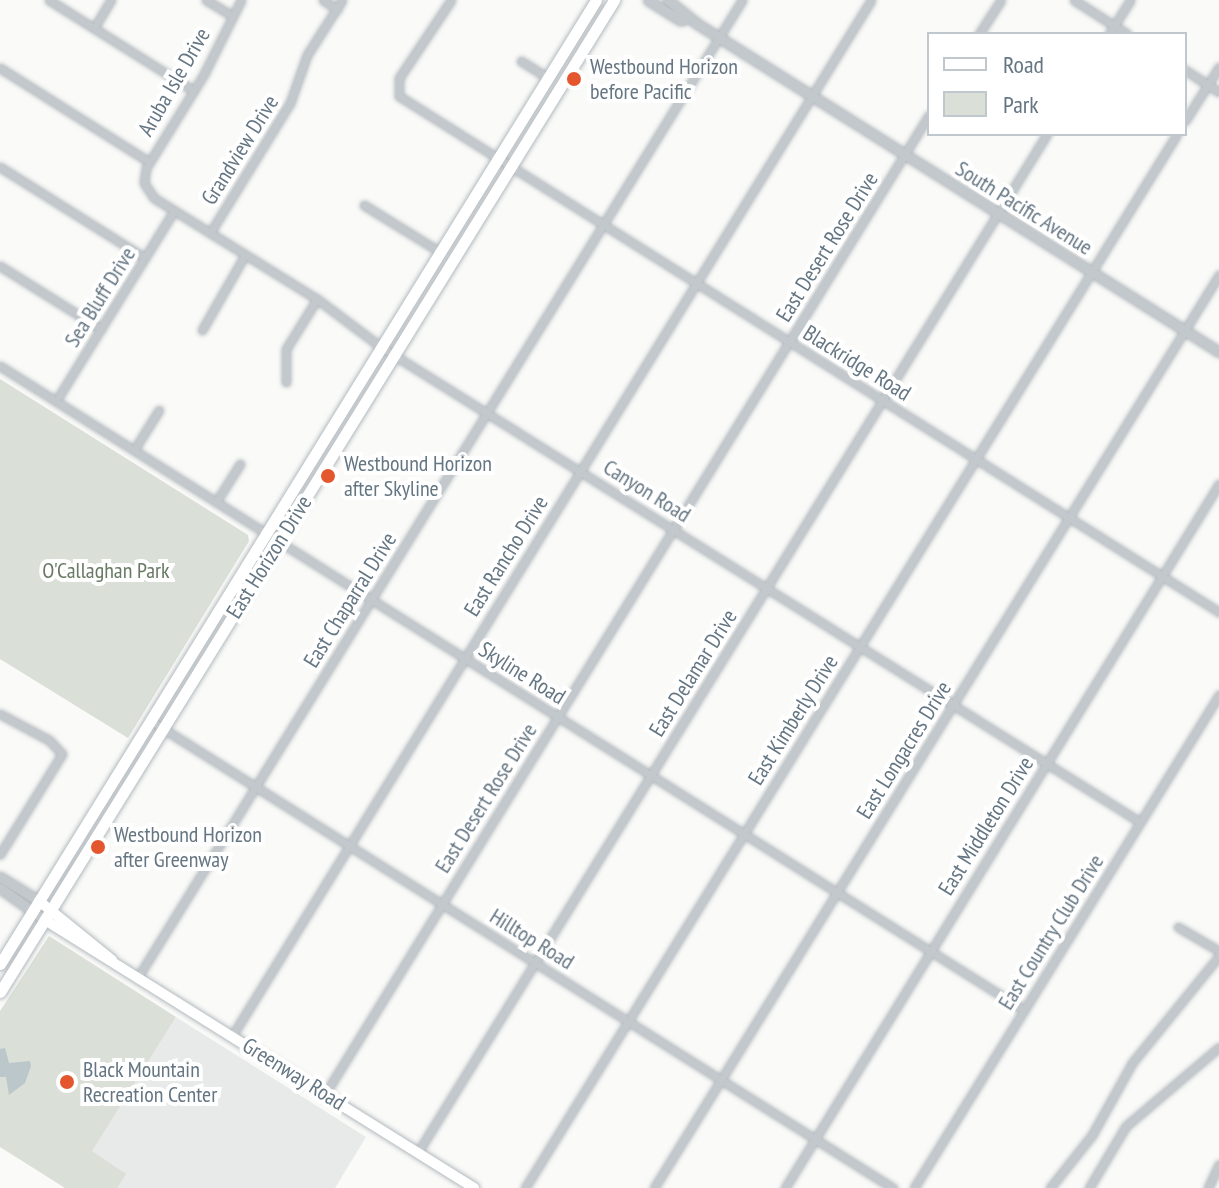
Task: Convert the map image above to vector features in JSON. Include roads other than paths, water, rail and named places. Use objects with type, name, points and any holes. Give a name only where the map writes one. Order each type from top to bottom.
[{"type":"main road","name":"East Horizon Drive","points":[[0,992],[43,910],[96,822],[100,804],[596,0]]},
{"type":"main road","name":"East Horizon Drive","points":[[0,964],[43,910],[163,728],[614,0]]},
{"type":"main road","points":[[279,541],[279,528],[305,485],[313,459]]},
{"type":"main road","points":[[163,728],[160,723],[190,671],[197,647]]},
{"type":"main road","name":"Greenway Road","points":[[43,910],[96,957],[113,961],[474,1188]]},
{"type":"street","points":[[49,0],[194,91]]},
{"type":"street","points":[[94,28],[111,0]]},
{"type":"street","points":[[206,0],[231,15]]},
{"type":"street","name":"Aruba Isle Drive","points":[[144,183],[149,162],[194,91],[241,0]]},
{"type":"street","points":[[323,0],[337,9]]},
{"type":"street","name":"Grandview Drive","points":[[210,233],[290,103],[307,55],[342,0]]},
{"type":"street","name":"Blackridge Road","points":[[451,0],[396,91],[497,159],[1219,612]]},
{"type":"street","name":"South Pacific Avenue","points":[[648,0],[680,20],[689,18]]},
{"type":"street","name":"South Pacific Avenue","points":[[668,0],[689,18],[1219,352]]},
{"type":"street","name":"East Chaparral Drive","points":[[138,977],[742,0]]},
{"type":"street","name":"East Rancho Drive","points":[[232,1036],[871,0]]},
{"type":"street","points":[[980,32],[1001,0]]},
{"type":"street","points":[[1074,0],[1124,32]]},
{"type":"street","points":[[1110,32],[1130,0]]},
{"type":"street","points":[[521,61],[548,78]]},
{"type":"street","points":[[1187,118],[1219,67]]},
{"type":"street","points":[[0,68],[149,162]]},
{"type":"street","points":[[1187,71],[1219,92]]},
{"type":"street","name":"East Desert Rose Drive","points":[[325,1094],[927,118]]},
{"type":"street","name":"East Delamar Drive","points":[[418,1152],[1046,136]]},
{"type":"street","name":"East Kimberly Drive","points":[[525,1188],[1176,136]]},
{"type":"street","points":[[0,167],[145,258]]},
{"type":"street","name":"Canyon Road","points":[[144,183],[154,198],[317,299],[381,347],[1140,822]]},
{"type":"street","points":[[364,205],[440,252]]},
{"type":"street","name":"Sea Bluff Drive","points":[[56,401],[174,211]]},
{"type":"street","points":[[202,330],[245,255]]},
{"type":"street","points":[[0,266],[101,329]]},
{"type":"street","name":"East Longacres Drive","points":[[654,1188],[1219,275]]},
{"type":"street","points":[[286,382],[282,369],[286,349],[317,299]]},
{"type":"street","name":"Skyline Road","points":[[0,366],[1024,1010]]},
{"type":"street","points":[[134,450],[159,410]]},
{"type":"street","points":[[216,502],[240,464]]},
{"type":"street","name":"East Middleton Drive","points":[[785,1188],[1219,484]]},
{"type":"street","name":"East Country Club Drive","points":[[914,1188],[1219,695]]},
{"type":"street","points":[[0,714],[58,745],[62,754],[0,854]]},
{"type":"street","name":"Hilltop Road","points":[[151,721],[893,1188]]},
{"type":"street","name":"Greenway Road","points":[[0,877],[43,910]]},
{"type":"street","name":"Greenway Road","points":[[0,888],[43,910]]},
{"type":"street","points":[[1050,1188],[1092,1135],[1132,1063],[1219,954],[1178,927]]},
{"type":"street","points":[[1089,1188],[1126,1126],[1219,1047]]},
{"type":"street","points":[[1208,1188],[1219,1164]]},
{"type":"place","name":"Westbound Horizon before Pacific","points":[[574,79]]},
{"type":"place","name":"Westbound Horizon after Skyline","points":[[328,476]]},
{"type":"place","name":"Westbound Horizon after Greenway","points":[[98,847]]},
{"type":"place","name":"Black Mountain Recreation Center","points":[[67,1082]]},
{"type":"park label","name":"O'Callaghan Park","points":[[106,571]]}]
